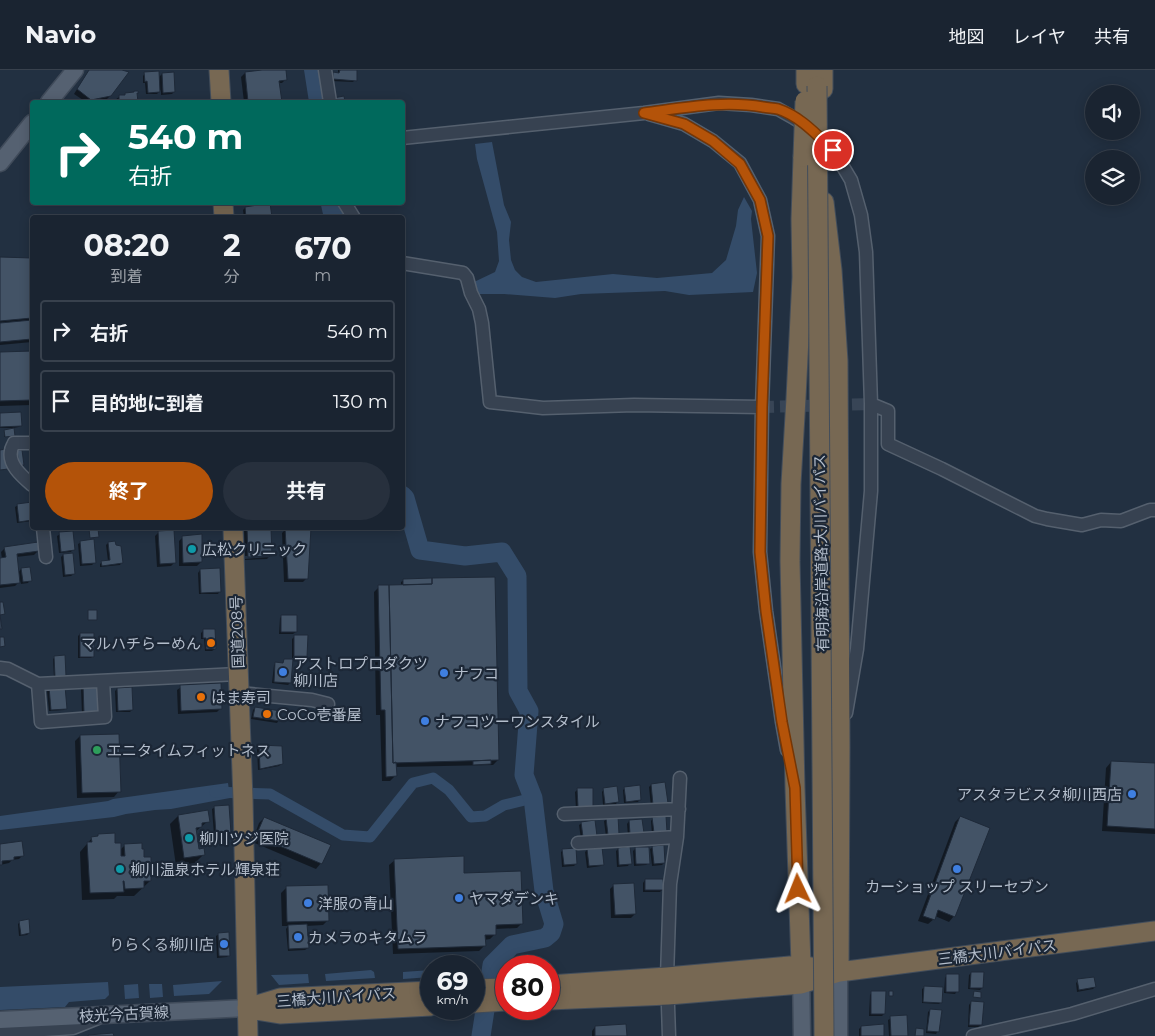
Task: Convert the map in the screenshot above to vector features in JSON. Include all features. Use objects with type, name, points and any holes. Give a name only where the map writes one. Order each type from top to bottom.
[{"type":"highway","points":[[220,70],[221,100]]},
{"type":"highway","points":[[800,965],[790,561],[791,484],[802,277],[803,157],[815,78]]},
{"type":"highway","name":"有明海沿岸道路;大川バイパス","points":[[815,78],[824,163],[829,1036]]},
{"type":"highway","name":"有明海沿岸道路;大川バイパス","points":[[815,78],[824,1036]]},
{"type":"highway","points":[[824,199],[831,260],[838,361],[839,972]]},
{"type":"highway","name":"国道208号","points":[[233,530],[243,799],[248,1036]]},
{"type":"highway","name":"三橋大川バイパス","points":[[560,985],[801,984],[839,972],[1155,931]]},
{"type":"highway","name":"三橋大川バイパス","points":[[560,999],[668,986],[800,965],[839,972]]},
{"type":"highway","name":"三橋大川バイパス","points":[[247,1008],[280,998],[420,992]]},
{"type":"highway","name":"三橋大川バイパス","points":[[247,1008],[280,1014],[420,1007]]},
{"type":"main road","points":[[50,100],[74,70]]},
{"type":"main road","points":[[0,163],[30,126]]},
{"type":"main road","points":[[800,965],[802,1036]]},
{"type":"main road","points":[[839,972],[839,1036]]},
{"type":"main road","name":"枝光今古賀線","points":[[0,1020],[247,1008]]},
{"type":"street","points":[[325,70],[330,100]]},
{"type":"street","points":[[405,138],[644,113],[719,103],[778,109],[809,127],[833,150],[851,180],[861,215],[866,252],[871,404],[871,491],[859,630],[840,747]]},
{"type":"street","points":[[644,113],[684,124],[713,141],[740,164],[760,200],[768,236],[762,407],[760,552],[766,611],[782,722],[795,788]]},
{"type":"street","points":[[405,264],[463,273],[467,278],[471,293],[479,309],[482,323],[490,402],[543,408],[634,405],[762,407]]},
{"type":"street","points":[[871,404],[888,411],[888,444],[1035,516],[1082,525],[1101,520],[1122,521],[1150,510],[1155,510]]},
{"type":"street","points":[[30,443],[14,443],[10,450],[12,461],[20,474],[30,483]]},
{"type":"street","points":[[43,530],[46,557]]},
{"type":"street","points":[[0,668],[8,669],[38,684],[238,674]]},
{"type":"street","points":[[38,684],[41,722],[105,717],[103,681]]},
{"type":"street","points":[[239,693],[312,700],[328,704]]},
{"type":"street","points":[[670,1036],[668,986],[670,884],[677,838],[680,778]]},
{"type":"street","points":[[564,814],[679,809]]},
{"type":"street","points":[[578,843],[677,838]]},
{"type":"street","points":[[973,1036],[1014,1032],[1155,989]]},
{"type":"street","points":[[0,1033],[73,1028],[107,1015]]},
{"type":"water","points":[[304,70],[320,70],[324,100],[309,100]]},
{"type":"water","points":[[492,142],[504,205],[511,222],[509,240],[511,260],[515,270],[522,277],[536,282],[613,274],[657,278],[712,273],[726,260],[736,226],[738,210],[744,197],[752,211],[751,219],[757,273],[753,292],[689,295],[665,291],[581,294],[555,298],[475,294],[474,282],[495,272],[499,261],[497,232],[477,159],[475,144]]},
{"type":"water","points":[[228,783],[230,798],[114,817],[0,830],[0,816]]},
{"type":"water","points":[[371,970],[374,972],[375,978],[326,981],[325,974]]},
{"type":"water","points":[[420,971],[420,978],[403,979],[403,972]]},
{"type":"water","points":[[308,974],[309,983],[279,985],[271,975]]},
{"type":"water","points":[[222,981],[209,994],[174,996],[173,985]]},
{"type":"water","points":[[108,982],[109,995],[105,999],[69,1002],[65,1007],[0,1010],[0,987]]},
{"type":"water","points":[[138,984],[139,998],[125,999],[124,985]]},
{"type":"water","points":[[149,984],[162,984],[163,997],[150,998]]},
{"type":"building","points":[[89,70],[122,70],[129,72],[111,96],[91,100],[77,89]]},
{"type":"building","points":[[286,70],[287,80],[279,81],[282,100],[248,100],[245,72]]},
{"type":"building","points":[[340,70],[357,70],[357,81],[333,79],[333,72],[339,73]]},
{"type":"building","points":[[159,71],[160,92],[148,93],[144,72]]},
{"type":"building","points":[[174,72],[175,92],[163,93],[162,73]]},
{"type":"building","points":[[138,91],[139,93],[137,93],[138,100],[119,100],[119,95]]},
{"type":"building","points":[[344,96],[345,100],[333,100],[333,98]]},
{"type":"building","points":[[270,205],[272,215],[246,215],[245,207]]},
{"type":"building","points":[[0,257],[30,258],[30,318],[0,321]]},
{"type":"building","points":[[30,320],[30,339],[0,342],[0,323]]},
{"type":"building","points":[[30,351],[30,400],[0,401],[0,352]]},
{"type":"building","points":[[21,412],[22,426],[0,427],[0,413]]},
{"type":"building","points":[[14,428],[15,436],[5,437],[4,430]]},
{"type":"building","points":[[6,449],[8,469],[0,470],[0,450]]},
{"type":"building","points":[[17,450],[22,450],[24,465],[19,466]]},
{"type":"building","points":[[30,502],[30,520],[19,522],[17,504]]},
{"type":"building","points":[[89,530],[98,530],[99,537],[90,538]]},
{"type":"building","points":[[174,530],[176,563],[160,564],[158,531]]},
{"type":"building","points":[[247,530],[271,530],[272,556],[248,557]]},
{"type":"building","points":[[285,530],[311,530],[308,579],[288,579]]},
{"type":"building","points":[[73,531],[75,550],[61,552],[59,532]]},
{"type":"building","name":"広松クリニック","points":[[202,534],[202,562],[183,563],[182,536]]},
{"type":"building","points":[[94,539],[96,563],[82,564],[80,541]]},
{"type":"building","points":[[115,541],[116,545],[121,546],[123,563],[102,566],[101,561],[110,560],[108,542]]},
{"type":"building","points":[[38,542],[39,551],[17,554],[20,583],[0,585],[0,558],[6,557],[4,547]]},
{"type":"building","points":[[73,553],[75,574],[65,575],[63,554]]},
{"type":"building","points":[[30,567],[32,581],[23,582],[21,568]]},
{"type":"building","points":[[220,568],[221,592],[201,593],[200,569]]},
{"type":"building","name":"ナフコ","points":[[495,577],[499,760],[393,763],[389,585],[432,584],[432,578]]},
{"type":"building","points":[[432,578],[432,584],[403,585],[403,579]]},
{"type":"building","points":[[378,585],[389,585],[393,763],[396,762],[397,776],[386,777],[385,710],[381,710]]},
{"type":"building","points":[[0,602],[3,602],[5,614],[0,615]]},
{"type":"building","points":[[88,610],[97,610],[97,620],[88,620]]},
{"type":"building","points":[[281,615],[297,615],[297,632],[281,632]]},
{"type":"building","name":"マルハチらーめん","points":[[203,629],[215,629],[216,649],[206,649],[206,638],[203,638]]},
{"type":"building","points":[[80,633],[94,633],[94,657],[80,657]]},
{"type":"building","points":[[294,635],[308,635],[307,657],[294,657]]},
{"type":"building","points":[[0,637],[4,637],[5,646],[0,647]]},
{"type":"building","points":[[65,655],[66,676],[55,677],[54,656]]},
{"type":"building","name":"アストロプロダクツ 柳川店","points":[[284,659],[293,659],[291,683],[274,682],[275,662],[283,663]]},
{"type":"building","name":"はま寿司","points":[[221,683],[222,709],[181,711],[180,685]]},
{"type":"building","points":[[98,684],[99,712],[84,713],[83,685]]},
{"type":"building","points":[[65,686],[67,709],[51,710],[49,687]]},
{"type":"building","points":[[132,687],[133,710],[118,711],[117,688]]},
{"type":"building","name":"CoCo壱番屋","points":[[255,707],[281,711],[280,721],[253,717]]},
{"type":"building","points":[[119,734],[121,792],[82,793],[80,735]]},
{"type":"building","points":[[259,745],[282,746],[283,764],[260,769]]},
{"type":"building","points":[[491,760],[491,764],[473,765],[473,761]]},
{"type":"building","name":"アスタラビスタ柳川西店","points":[[1111,761],[1155,763],[1155,829],[1107,826]]},
{"type":"building","points":[[665,782],[668,803],[653,805],[651,784]]},
{"type":"building","points":[[640,785],[641,800],[626,802],[624,787]]},
{"type":"building","points":[[617,786],[619,802],[605,804],[603,788]]},
{"type":"building","points":[[577,788],[593,788],[593,807],[578,807]]},
{"type":"building","points":[[229,805],[231,833],[216,834],[214,806]]},
{"type":"building","name":"柳川ツジ医院","points":[[208,810],[210,822],[202,823],[202,827],[196,828],[199,849],[204,848],[205,855],[184,858],[178,815]]},
{"type":"building","points":[[618,816],[619,834],[608,835],[606,818]]},
{"type":"building","points":[[666,816],[667,832],[654,833],[652,817]]},
{"type":"building","name":"カーショップ スリーセブン","points":[[960,816],[990,828],[955,917],[938,910],[935,920],[923,916]]},
{"type":"building","points":[[264,817],[331,845],[322,864],[256,836]]},
{"type":"building","points":[[642,819],[644,833],[630,834],[629,820]]},
{"type":"building","points":[[595,820],[597,836],[583,837],[581,822]]},
{"type":"building","name":"柳川温泉ホテル輝泉荘","points":[[115,833],[115,843],[121,843],[121,856],[125,856],[124,844],[142,843],[144,857],[151,857],[151,881],[144,881],[144,888],[125,889],[123,881],[124,892],[90,893],[87,842],[92,842],[91,837],[98,836],[98,834]]},
{"type":"building","points":[[22,841],[24,856],[14,857],[14,860],[2,861],[2,865],[0,865],[0,844]]},
{"type":"building","points":[[664,845],[665,863],[654,864],[652,846]]},
{"type":"building","points":[[630,846],[632,864],[619,865],[618,848]]},
{"type":"building","points":[[602,847],[604,865],[589,866],[587,849]]},
{"type":"building","points":[[635,847],[649,847],[650,864],[636,864]]},
{"type":"building","points":[[576,848],[577,864],[564,865],[562,849]]},
{"type":"building","name":"ヤマダデンキ","points":[[464,856],[464,873],[521,871],[523,924],[496,925],[496,935],[485,935],[486,946],[398,949],[394,859]]},
{"type":"building","points":[[645,879],[663,879],[664,890],[645,890]]},
{"type":"building","points":[[634,883],[636,914],[615,915],[613,884]]},
{"type":"building","name":"洋服の青山","points":[[328,885],[329,921],[287,922],[286,886]]},
{"type":"building","points":[[29,919],[30,933],[21,935],[19,921]]},
{"type":"building","name":"カメラのキタムラ","points":[[307,924],[309,948],[289,949],[288,925]]},
{"type":"building","name":"りらくる柳川店","points":[[229,932],[230,956],[219,956],[218,933]]},
{"type":"building","points":[[971,972],[984,972],[983,988],[970,988]]},
{"type":"building","points":[[946,974],[959,974],[959,992],[946,992]]},
{"type":"building","points":[[1094,977],[1096,987],[1079,990],[1077,979]]},
{"type":"building","points":[[924,986],[943,987],[942,1003],[923,1002]]},
{"type":"building","points":[[871,991],[886,991],[885,1014],[871,1014]]},
{"type":"building","points":[[889,991],[893,991],[893,996],[889,996]]},
{"type":"building","points":[[974,991],[981,992],[981,998],[973,997]]},
{"type":"building","points":[[971,1001],[984,1002],[982,1025],[969,1025]]},
{"type":"building","points":[[930,1009],[942,1010],[939,1032],[927,1031]]},
{"type":"building","points":[[907,1015],[908,1036],[891,1036],[890,1016]]},
{"type":"building","points":[[626,1024],[627,1036],[595,1036],[595,1026]]},
{"type":"building","points":[[884,1024],[884,1036],[861,1036],[861,1026]]},
{"type":"building","points":[[916,1028],[924,1029],[924,1036],[915,1036]]},
{"type":"building","points":[[113,1033],[114,1036],[88,1036],[88,1035]]},
{"type":"waterway","points":[[331,205],[334,215]]},
{"type":"waterway","points":[[405,498],[420,550],[465,556],[502,552],[517,576],[518,691],[529,711],[524,775],[533,798],[544,891],[554,924],[551,933],[545,938],[512,945],[492,965],[481,1036]]},
{"type":"waterway","points":[[215,792],[270,794],[343,835],[370,837],[413,783],[433,778],[449,790],[471,817],[485,816],[504,805],[533,798]]},
{"type":"tunnel","points":[[762,407],[871,404]]},
{"type":"place","name":"広松クリニック","points":[[192,549]]},
{"type":"place","name":"マルハチらーめん","points":[[211,643]]},
{"type":"place","name":"アストロプロダクツ 柳川店","points":[[283,672]]},
{"type":"place","name":"ナフコ","points":[[444,673]]},
{"type":"place","name":"はま寿司","points":[[201,697]]},
{"type":"place","name":"CoCo壱番屋","points":[[267,714]]},
{"type":"place","name":"ナフコツーワンスタイル","points":[[425,721]]},
{"type":"place","name":"エニタイムフィットネス","points":[[97,750]]},
{"type":"place","name":"アスタラビスタ柳川西店","points":[[1132,794]]},
{"type":"place","name":"柳川ツジ医院","points":[[189,838]]},
{"type":"place","name":"柳川温泉ホテル輝泉荘","points":[[120,869]]},
{"type":"place","name":"カーショップ スリーセブン","points":[[957,869]]},
{"type":"place","name":"ヤマダデンキ","points":[[459,898]]},
{"type":"place","name":"洋服の青山","points":[[308,903]]},
{"type":"place","name":"カメラのキタムラ","points":[[298,937]]},
{"type":"place","name":"りらくる柳川店","points":[[224,944]]},
{"type":"route","points":[[798,889],[795,788],[782,722],[766,611],[760,552],[762,407],[768,236],[760,200],[740,164],[713,141],[684,124],[644,113],[719,103],[778,109],[809,127],[833,150]]}]
